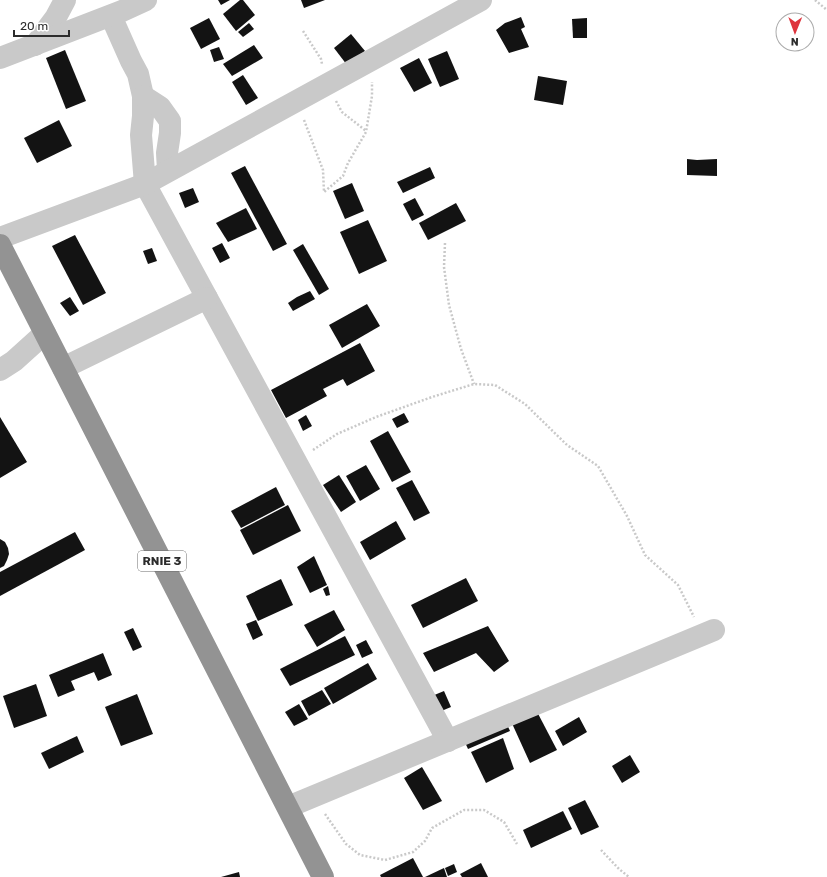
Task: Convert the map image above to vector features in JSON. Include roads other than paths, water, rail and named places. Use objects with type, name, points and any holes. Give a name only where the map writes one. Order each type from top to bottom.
[{"type":"highway","name":"RNIE 3","points":[[0,245],[323,877]]},
{"type":"street","points":[[35,45],[56,17],[65,0]]},
{"type":"street","points":[[0,58],[35,45],[117,9],[146,0]]},
{"type":"street","points":[[0,238],[145,184],[481,0]]},
{"type":"street","points":[[117,9],[131,61],[138,74],[143,96],[141,135],[145,184],[448,740]]},
{"type":"street","points":[[143,96],[160,107],[170,121],[170,133],[166,153],[168,171]]},
{"type":"street","points":[[63,368],[207,298]]},
{"type":"street","points":[[0,370],[45,333]]},
{"type":"street","points":[[288,807],[708,632]]}]
